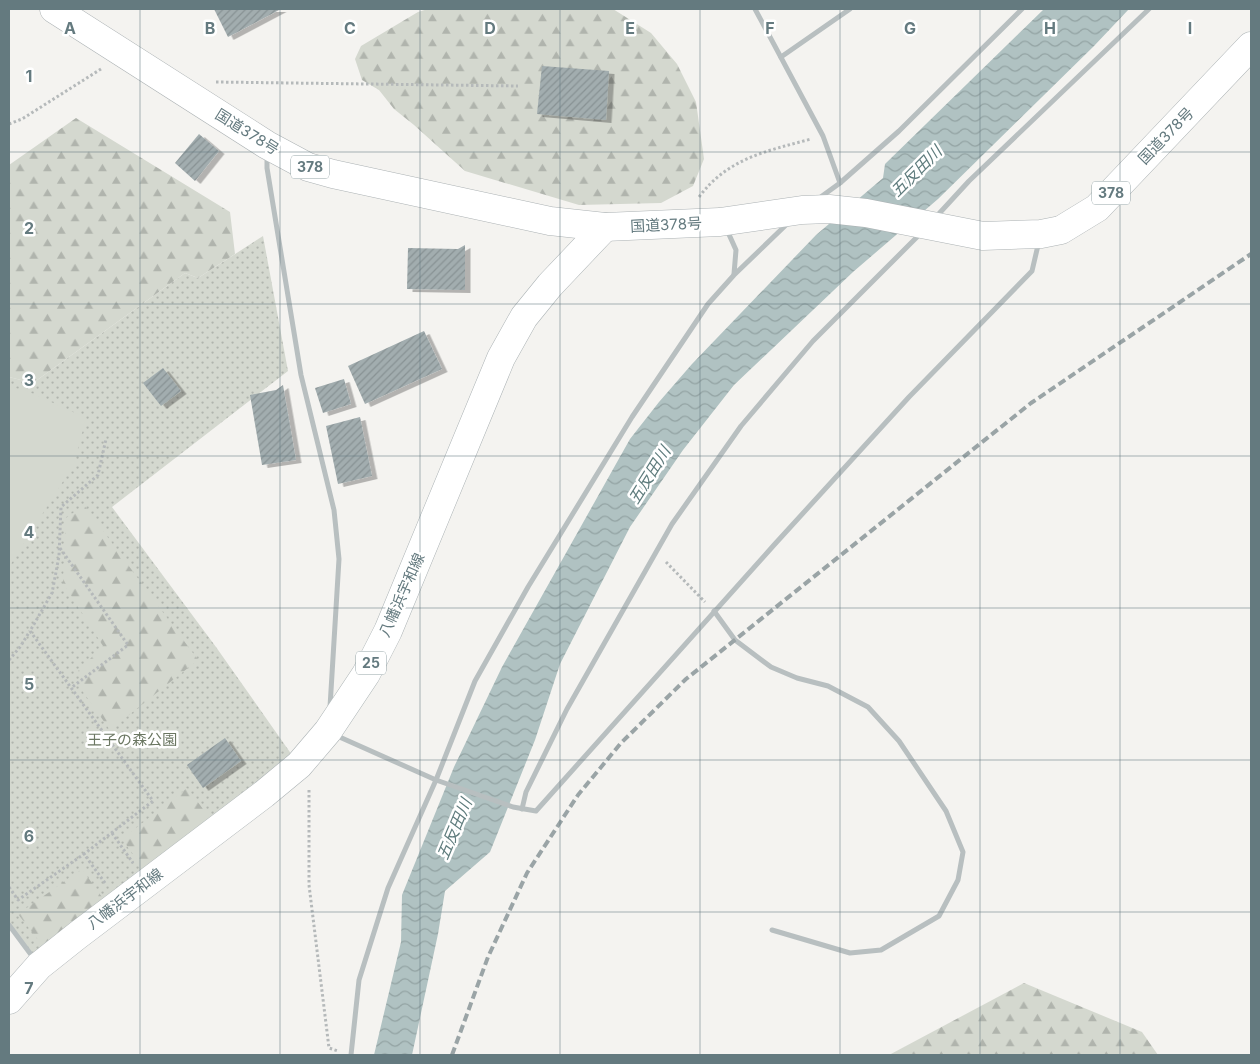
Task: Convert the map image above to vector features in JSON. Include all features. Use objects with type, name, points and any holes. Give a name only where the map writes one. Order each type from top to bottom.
[{"type":"main road","name":"国道378号","points":[[54,9],[267,146],[308,167],[550,221],[605,228],[720,222],[802,210],[829,209],[866,213],[983,236],[1041,234],[1060,230],[1097,208],[1251,46]]},
{"type":"main road","name":"八幡浜宇和線","points":[[9,1000],[39,966],[264,794],[309,753],[329,721],[366,674],[388,631],[501,358],[524,317],[550,285],[605,228]]},
{"type":"street","points":[[755,9],[823,136],[840,183]]},
{"type":"street","points":[[781,57],[850,9]]},
{"type":"street","points":[[351,1055],[360,980],[388,888],[436,780],[475,681],[528,587],[632,417],[708,304],[734,275],[802,210],[840,183],[900,131],[1022,9]]},
{"type":"street","points":[[522,809],[526,792],[567,709],[672,524],[741,426],[813,341],[895,260],[924,225],[1149,9]]},
{"type":"street","points":[[267,146],[267,168],[301,375],[334,510],[339,558],[329,721],[342,739],[436,780],[513,807],[536,811],[714,612],[910,398],[1032,271],[1041,234]]},
{"type":"street","points":[[720,222],[728,230],[736,250],[734,275]]},
{"type":"street","points":[[714,612],[735,640],[771,666],[797,678],[828,686],[868,707],[899,741],[946,811],[963,852],[958,880],[939,916],[881,950],[850,952],[772,930]]},
{"type":"street","points":[[9,925],[39,966]]},
{"type":"path","points":[[9,124],[22,118],[125,54]]},
{"type":"path","points":[[208,82],[518,86]]},
{"type":"path","points":[[682,224],[708,185],[726,171],[754,155],[823,136]]},
{"type":"path","points":[[9,660],[20,647],[52,593],[60,548],[61,506],[98,475],[106,439]]},
{"type":"path","points":[[60,548],[128,645],[71,688]]},
{"type":"path","points":[[656,552],[714,612]]},
{"type":"path","points":[[9,887],[18,900],[84,854],[153,801],[30,630]]},
{"type":"path","points":[[309,753],[309,885],[329,1048],[351,1055]]},
{"type":"path","points":[[112,833],[148,883]]},
{"type":"path","points":[[84,854],[121,903]]},
{"type":"green space","points":[[428,9],[613,9],[651,33],[677,64],[696,102],[704,159],[693,186],[661,203],[579,205],[465,171],[394,109],[379,90],[362,80],[355,59],[361,46],[418,12]]},
{"type":"green space","points":[[76,118],[230,212],[235,254],[198,278],[185,273],[33,383],[9,377],[9,165]]},
{"type":"green space","name":"王子の森公園","points":[[263,236],[288,371],[112,507],[216,647],[299,765],[39,966],[9,925],[9,377],[33,383],[185,273],[198,278]]},
{"type":"green space","points":[[9,387],[25,390],[86,418],[74,464],[9,567]]},
{"type":"green space","points":[[84,505],[198,660],[110,730],[81,689],[78,671],[103,646],[63,583],[66,518]]},
{"type":"green space","points":[[187,788],[210,818],[143,868],[122,839]]},
{"type":"green space","points":[[82,869],[104,900],[42,945],[18,914]]},
{"type":"green space","points":[[1024,983],[1142,1032],[1158,1055],[889,1055]]},
{"type":"water","name":"五反田川","points":[[1044,9],[1129,9],[1094,46],[938,199],[853,272],[734,385],[683,450],[630,527],[560,664],[535,740],[490,852],[445,891],[438,934],[412,1055],[374,1055],[401,942],[402,895],[454,767],[502,667],[630,439],[692,364],[816,235],[883,178],[885,164]]},
{"type":"building","points":[[214,9],[281,9],[228,37]]},
{"type":"building","points":[[542,66],[609,71],[606,120],[537,114]]},
{"type":"building","points":[[199,134],[219,151],[195,181],[175,163]]},
{"type":"building","points":[[465,245],[465,290],[407,289],[408,248],[458,249]]},
{"type":"building","points":[[424,331],[442,369],[365,404],[348,366]]},
{"type":"building","points":[[163,368],[181,391],[161,406],[143,383]]},
{"type":"building","points":[[344,379],[351,404],[323,413],[315,388]]},
{"type":"building","points":[[283,385],[296,460],[262,465],[250,395],[276,390]]},
{"type":"building","points":[[360,417],[372,476],[338,484],[326,426]]},
{"type":"building","points":[[225,738],[241,761],[203,788],[187,765]]},
{"type":"railway","points":[[452,1055],[488,957],[527,873],[578,795],[621,743],[686,679],[1031,403],[1251,254]]}]
